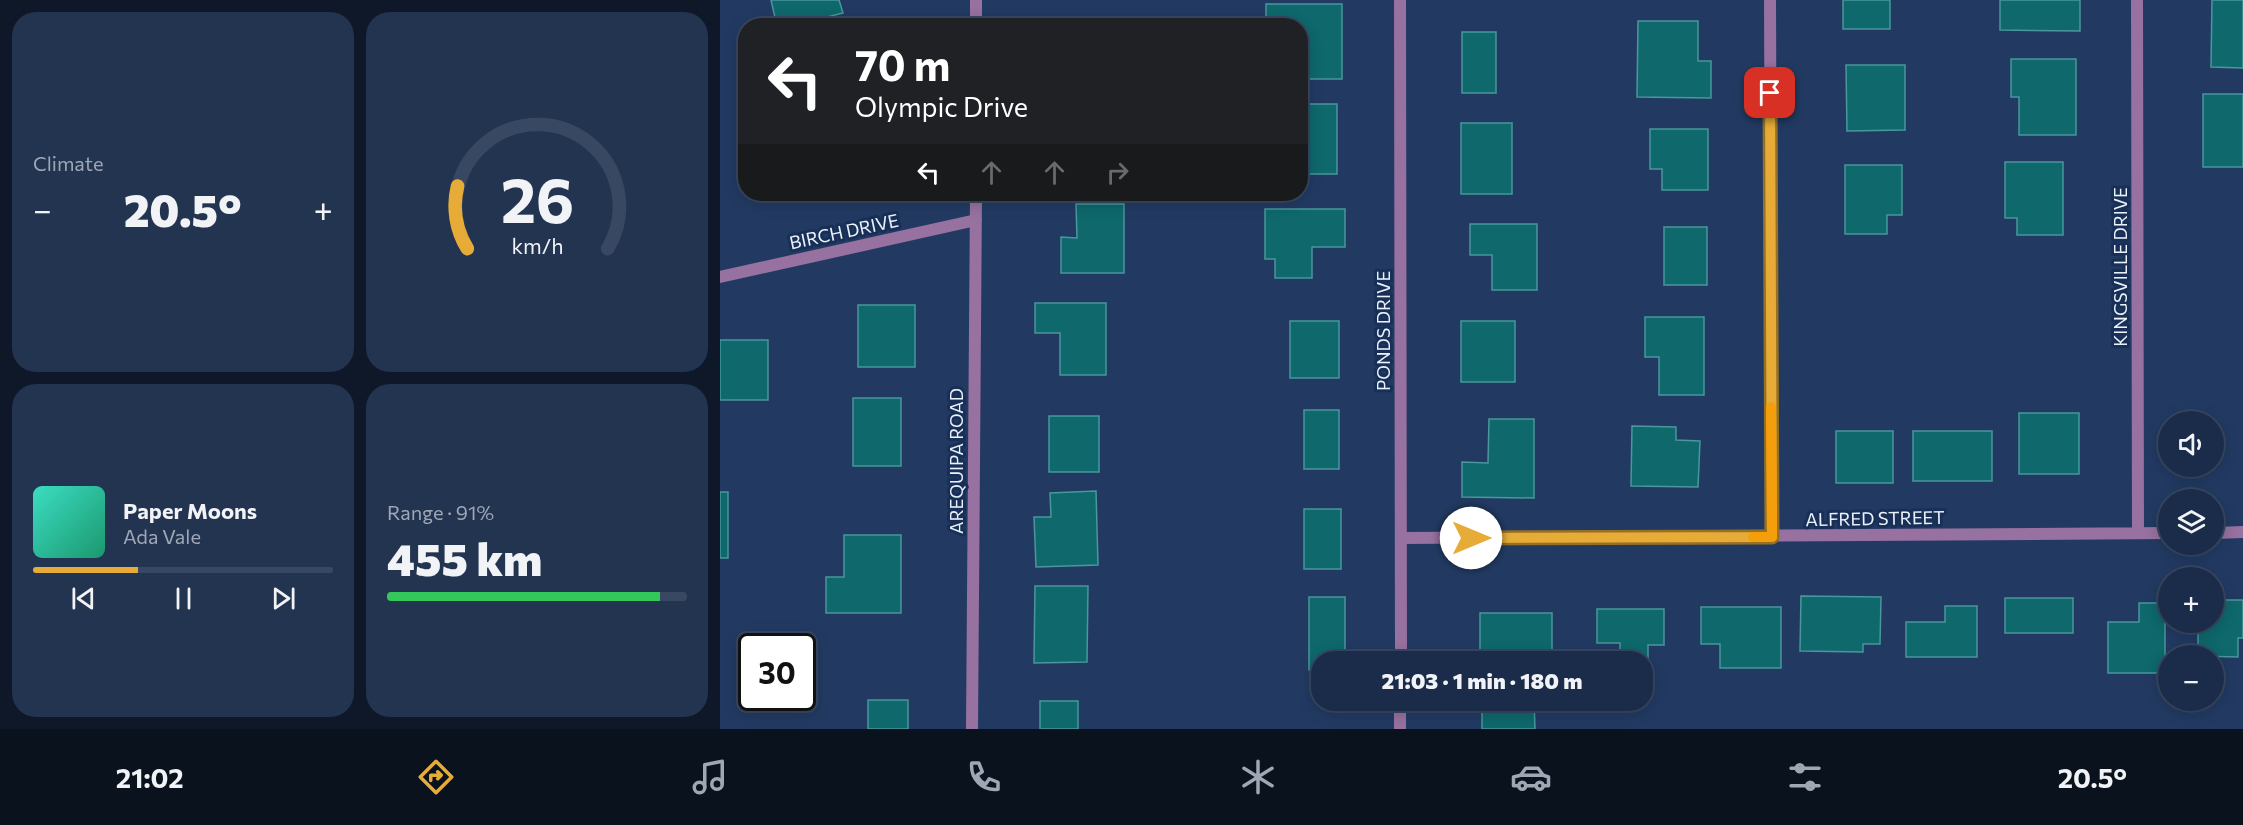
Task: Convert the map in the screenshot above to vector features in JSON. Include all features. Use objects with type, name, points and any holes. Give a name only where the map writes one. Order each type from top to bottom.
[{"type":"street","points":[[976,0],[976,18]]},
{"type":"street","name":"PONDS DRIVE","points":[[1400,0],[1401,651]]},
{"type":"street","points":[[1770,0],[1772,537]]},
{"type":"street","name":"KINGSVILLE DRIVE","points":[[2137,0],[2138,533]]},
{"type":"street","name":"AREQUIPA ROAD","points":[[972,729],[976,201]]},
{"type":"street","name":"BIRCH DRIVE","points":[[720,277],[976,220]]},
{"type":"street","points":[[2224,533],[2243,532]]},
{"type":"street","name":"ALFRED STREET","points":[[1402,538],[2158,533]]},
{"type":"street","points":[[1400,711],[1400,729]]},
{"type":"building","points":[[771,0],[839,0],[843,13],[823,18],[775,18]]},
{"type":"building","points":[[1843,0],[1890,0],[1890,29],[1843,29]]},
{"type":"building","points":[[2000,0],[2080,0],[2080,31],[2000,30]]},
{"type":"building","points":[[2212,0],[2243,0],[2243,68],[2211,67]]},
{"type":"building","points":[[1266,4],[1342,4],[1342,79],[1308,79],[1308,18],[1266,18]]},
{"type":"building","points":[[1638,21],[1698,21],[1698,61],[1711,61],[1711,98],[1637,97]]},
{"type":"building","points":[[1462,32],[1496,32],[1496,93],[1462,93]]},
{"type":"building","points":[[2011,59],[2076,59],[2076,135],[2019,135],[2019,97],[2011,97]]},
{"type":"building","points":[[1846,65],[1905,65],[1905,130],[1847,131]]},
{"type":"building","points":[[2203,94],[2243,94],[2243,167],[2203,167]]},
{"type":"building","points":[[1308,104],[1337,104],[1337,174],[1308,174]]},
{"type":"building","points":[[1461,123],[1512,123],[1512,194],[1461,194]]},
{"type":"building","points":[[1650,129],[1708,129],[1708,190],[1662,190],[1662,169],[1650,169]]},
{"type":"building","points":[[2005,162],[2063,162],[2063,235],[2017,235],[2017,218],[2005,218]]},
{"type":"building","points":[[1845,165],[1902,165],[1902,215],[1887,215],[1887,234],[1845,234]]},
{"type":"building","points":[[1076,204],[1124,204],[1124,273],[1061,273],[1061,237],[1077,238]]},
{"type":"building","points":[[1265,209],[1345,209],[1345,247],[1312,247],[1312,278],[1275,278],[1275,259],[1265,259]]},
{"type":"building","points":[[1470,224],[1537,224],[1537,290],[1492,290],[1492,255],[1470,255]]},
{"type":"building","points":[[1664,227],[1707,227],[1707,285],[1664,285]]},
{"type":"building","points":[[1035,303],[1106,303],[1106,375],[1060,375],[1060,333],[1035,333]]},
{"type":"building","points":[[858,305],[915,305],[915,367],[858,367]]},
{"type":"building","points":[[1645,317],[1704,317],[1704,395],[1659,395],[1659,357],[1645,357]]},
{"type":"building","points":[[1290,321],[1339,321],[1339,378],[1290,378]]},
{"type":"building","points":[[1461,321],[1515,321],[1515,382],[1461,382]]},
{"type":"building","points":[[720,340],[768,340],[768,400],[720,400]]},
{"type":"building","points":[[853,398],[901,398],[901,466],[853,466]]},
{"type":"building","points":[[1304,410],[1339,410],[1339,469],[1304,469]]},
{"type":"building","points":[[2019,413],[2079,413],[2079,474],[2019,474]]},
{"type":"building","points":[[1049,416],[1099,416],[1099,472],[1049,472]]},
{"type":"building","points":[[1489,419],[1534,419],[1534,498],[1462,497],[1462,462],[1488,463]]},
{"type":"building","points":[[1632,426],[1676,427],[1676,440],[1700,441],[1698,487],[1631,486]]},
{"type":"building","points":[[1836,431],[1893,431],[1893,483],[1836,483]]},
{"type":"building","points":[[1913,431],[1992,431],[1992,481],[1913,481]]},
{"type":"building","points":[[1096,491],[1098,565],[1036,567],[1034,517],[1051,517],[1050,493]]},
{"type":"building","points":[[720,492],[728,492],[728,558],[720,558]]},
{"type":"building","points":[[1304,509],[1341,509],[1341,569],[1304,569]]},
{"type":"building","points":[[844,535],[901,535],[901,613],[826,613],[826,577],[844,577]]},
{"type":"building","points":[[1035,586],[1088,586],[1087,662],[1034,663]]},
{"type":"building","points":[[1801,596],[1881,597],[1880,644],[1863,644],[1863,652],[1800,651]]},
{"type":"building","points":[[1309,597],[1345,597],[1345,651],[1311,651],[1311,670],[1309,670]]},
{"type":"building","points":[[2005,598],[2073,598],[2073,633],[2005,633]]},
{"type":"building","points":[[2224,600],[2243,600],[2243,638],[2238,638],[2238,657],[2224,657],[2224,645],[2198,645],[2198,633],[2224,633]]},
{"type":"building","points":[[2139,603],[2158,603],[2158,633],[2165,633],[2165,645],[2158,645],[2158,673],[2108,673],[2108,622],[2139,622]]},
{"type":"building","points":[[1945,606],[1977,606],[1977,657],[1906,657],[1906,622],[1945,622]]},
{"type":"building","points":[[1701,607],[1781,607],[1781,668],[1720,668],[1720,644],[1701,644]]},
{"type":"building","points":[[1597,609],[1664,609],[1664,645],[1648,645],[1648,651],[1620,651],[1620,643],[1597,643]]},
{"type":"building","points":[[1480,613],[1552,613],[1552,651],[1480,651]]},
{"type":"building","points":[[868,700],[908,700],[908,729],[868,729]]},
{"type":"building","points":[[1040,701],[1078,701],[1078,729],[1040,729]]},
{"type":"building","points":[[1482,711],[1534,711],[1535,729],[1482,729]]},
{"type":"slow traffic","points":[[1753,537],[1772,537],[1771,407]]},
{"type":"route","points":[[1471,538],[1772,537],[1770,93]]}]
